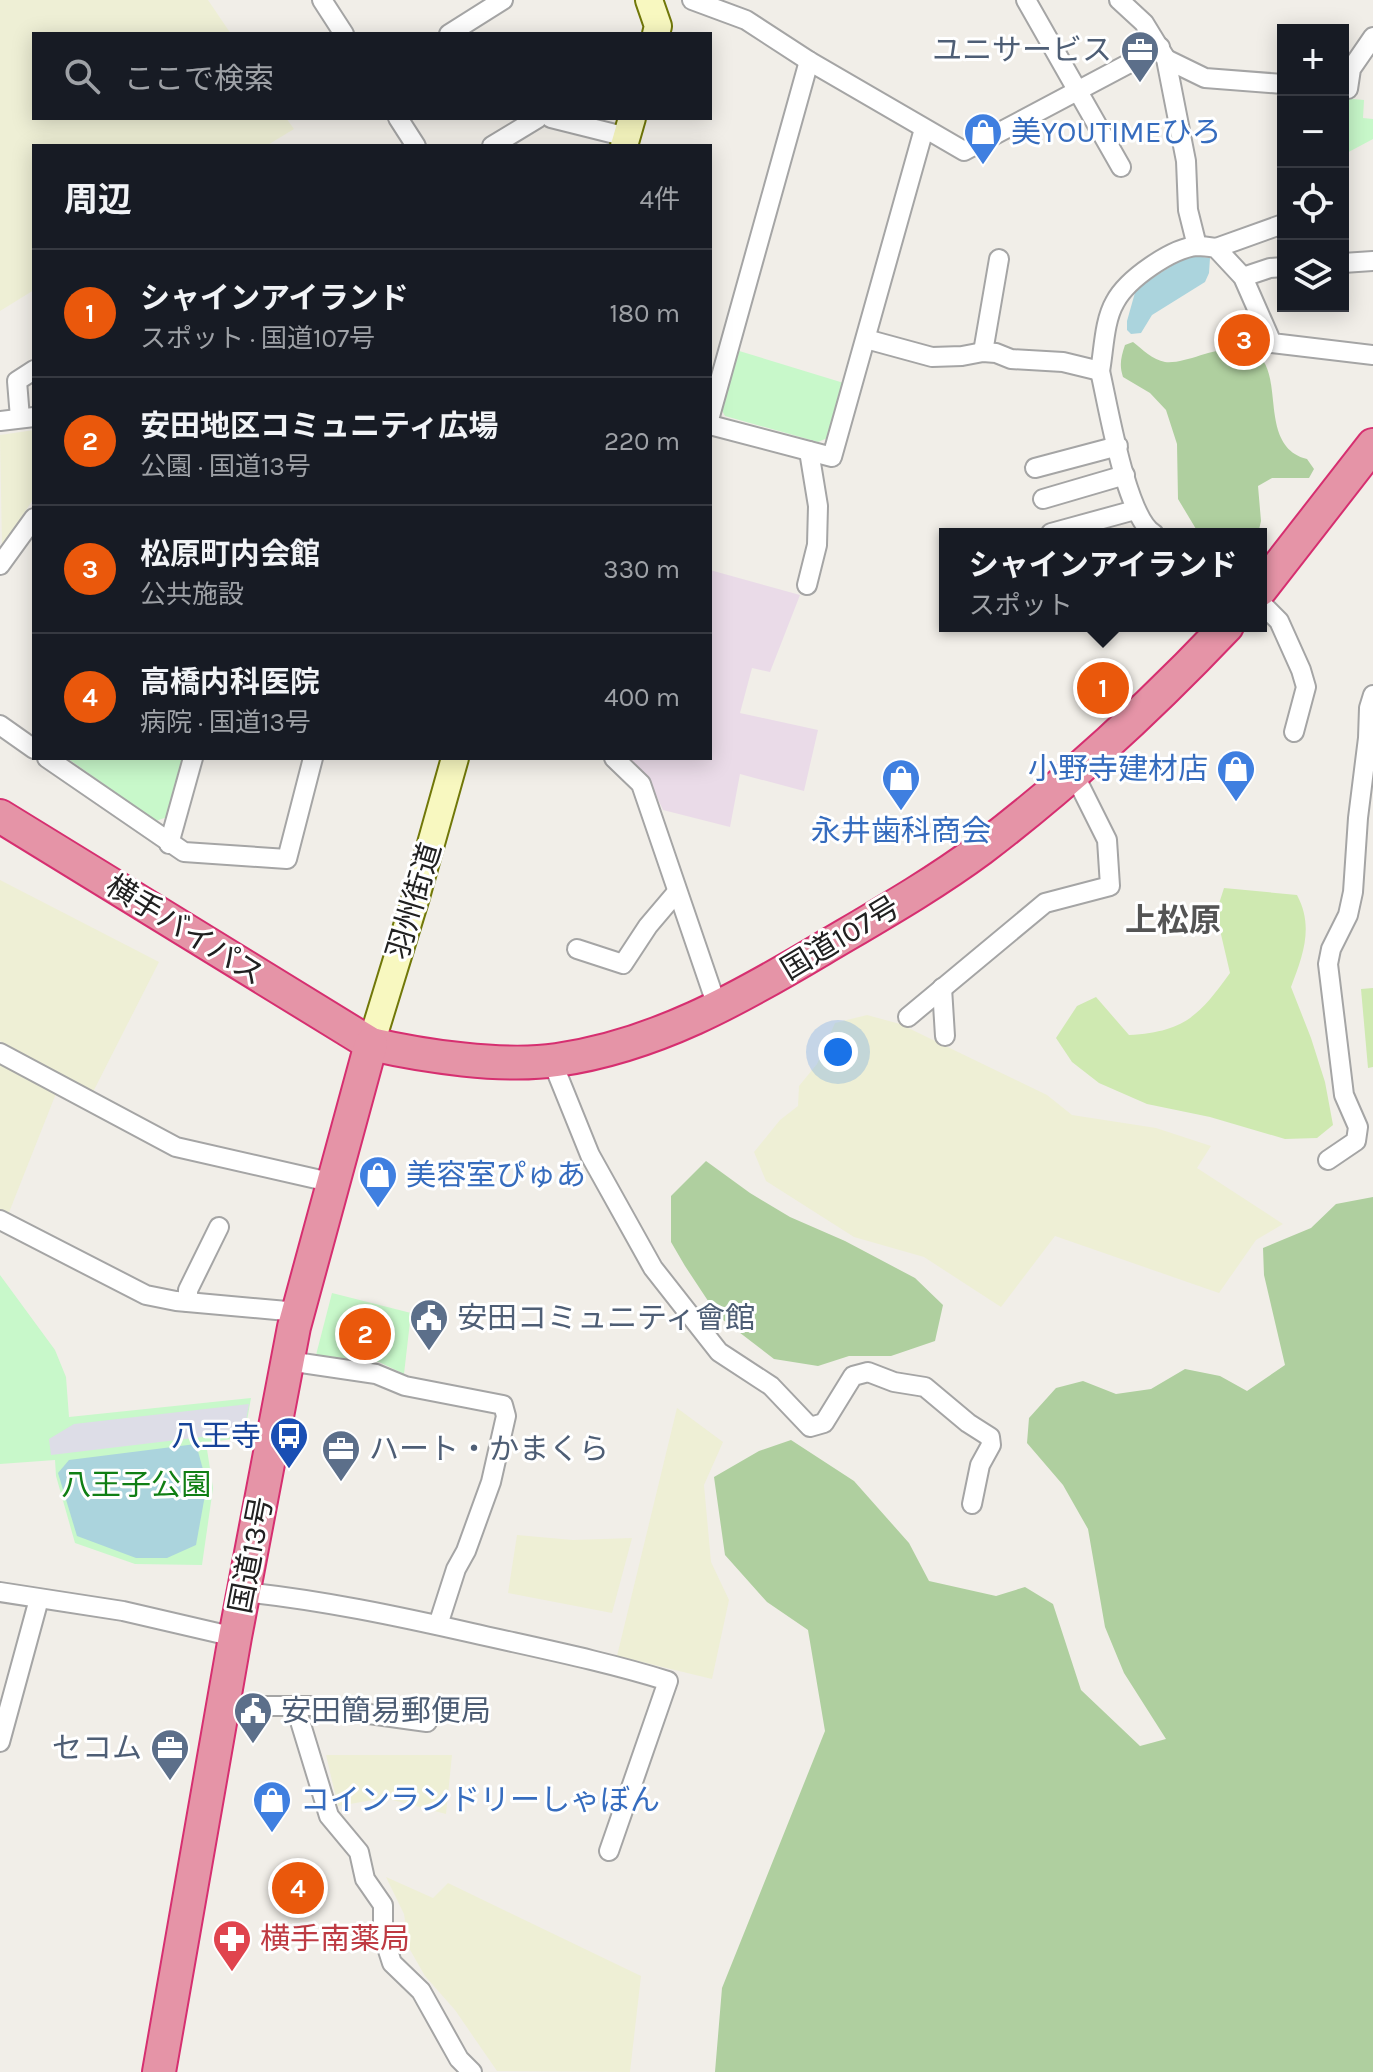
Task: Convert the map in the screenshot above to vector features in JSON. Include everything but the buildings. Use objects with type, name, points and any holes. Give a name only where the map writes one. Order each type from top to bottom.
[{"type":"highway","points":[[1267,581],[1373,445]]},
{"type":"highway","name":"国道107号","points":[[371,1044],[420,1056],[552,1061],[650,1038],[718,1009],[882,914],[980,850],[1157,698],[1221,632]]},
{"type":"highway","name":"横手バイパス","points":[[0,816],[371,1044]]},
{"type":"highway","name":"国道13号","points":[[159,2072],[235,1637],[298,1312],[371,1044]]},
{"type":"street","points":[[322,0],[343,32]]},
{"type":"street","points":[[452,32],[503,0]]},
{"type":"street","points":[[649,0],[657,30]]},
{"type":"street","points":[[657,30],[666,0]]},
{"type":"street","points":[[692,0],[746,20],[809,61],[964,151],[1077,91],[1163,53]]},
{"type":"street","points":[[1026,0],[1121,167]]},
{"type":"street","points":[[1126,1],[1163,53],[1186,161],[1188,210],[1197,246]]},
{"type":"street","points":[[1349,82],[1351,69],[1373,37]]},
{"type":"street","points":[[1163,53],[1205,78],[1277,84]]},
{"type":"street","points":[[712,409],[809,61]]},
{"type":"street","points":[[399,120],[415,144]]},
{"type":"street","points":[[495,144],[535,120]]},
{"type":"street","points":[[561,120],[628,134]]},
{"type":"street","points":[[712,426],[832,457],[924,129]]},
{"type":"street","points":[[1145,528],[1135,510],[1100,371],[1114,302],[1149,268],[1177,251],[1197,246],[1216,248],[1277,226]]},
{"type":"street","points":[[1216,248],[1243,277],[1272,343],[1373,355]]},
{"type":"street","points":[[983,352],[999,259]]},
{"type":"street","points":[[1349,263],[1373,261]]},
{"type":"street","points":[[1243,277],[1277,267]]},
{"type":"street","points":[[866,339],[932,357],[983,352],[1011,359],[1063,362],[1100,371]]},
{"type":"street","points":[[0,421],[27,418],[17,381],[32,371]]},
{"type":"street","points":[[1035,468],[1118,446]]},
{"type":"street","points":[[807,585],[817,545],[818,506],[809,451]]},
{"type":"street","points":[[1043,499],[1125,475]]},
{"type":"street","points":[[1069,528],[1135,510]]},
{"type":"street","points":[[0,565],[28,540]]},
{"type":"street","points":[[1267,609],[1279,621],[1306,687],[1294,732]]},
{"type":"street","points":[[1328,1160],[1356,1141],[1358,1127],[1344,1095],[1328,964],[1331,949],[1348,915],[1353,892],[1358,818],[1373,695]]},
{"type":"street","points":[[0,725],[32,747]]},
{"type":"street","points":[[51,760],[184,852],[287,859],[312,760]]},
{"type":"street","points":[[169,844],[192,760]]},
{"type":"street","name":"羽州街道","points":[[371,1044],[454,760]]},
{"type":"street","points":[[616,760],[641,784],[718,1009]]},
{"type":"street","points":[[908,1017],[1045,903],[1110,886],[1107,840],[1073,772]]},
{"type":"street","points":[[577,949],[623,964],[648,926],[676,893]]},
{"type":"street","points":[[942,988],[945,1036]]},
{"type":"street","points":[[0,1053],[176,1147],[334,1183]]},
{"type":"street","points":[[552,1061],[590,1155],[653,1268],[719,1352],[771,1386],[810,1427],[824,1423],[853,1376],[868,1372],[894,1382],[925,1387],[990,1437],[991,1445],[980,1465],[972,1504]]},
{"type":"street","points":[[0,1220],[146,1295],[298,1312]]},
{"type":"street","points":[[188,1302],[188,1290],[219,1227]]},
{"type":"street","points":[[288,1361],[376,1374],[405,1386],[503,1405],[506,1416],[491,1482],[466,1551],[456,1569],[438,1625]]},
{"type":"street","points":[[0,1592],[123,1611],[235,1637]]},
{"type":"street","points":[[244,1592],[300,1598],[438,1625],[612,1664],[668,1681],[609,1851]]},
{"type":"street","points":[[0,1742],[39,1599]]},
{"type":"street","points":[[223,1706],[311,1706],[427,1722]]},
{"type":"street","points":[[296,1708],[329,1816],[359,1852],[365,1879],[383,1905],[383,1935],[392,1963],[421,1991],[459,2059],[472,2072]]},
{"type":"shaded area","points":[[712,571],[800,595],[770,672],[752,668],[740,713],[818,730],[804,791],[740,774],[730,827],[663,810],[647,776],[631,760],[712,760]]},
{"type":"shaded area","points":[[249,1404],[244,1432],[51,1455],[49,1439],[74,1424]]},
{"type":"green space","points":[[0,0],[208,0],[230,32],[32,32],[32,120],[287,120],[294,129],[269,144],[32,144],[32,291],[0,311]]},
{"type":"green space","points":[[1349,99],[1364,100],[1363,118],[1373,119],[1373,139],[1349,152]]},
{"type":"green space","points":[[1133,342],[1152,357],[1165,362],[1233,348],[1256,354],[1265,363],[1282,440],[1292,452],[1307,459],[1314,469],[1309,478],[1272,478],[1258,486],[1259,528],[1195,528],[1178,499],[1177,444],[1166,410],[1150,393],[1123,377],[1121,365],[1125,345]]},
{"type":"green space","points":[[736,350],[847,384],[830,437],[818,442],[725,416],[719,405]]},
{"type":"green space","points":[[32,430],[32,501],[2,547],[0,435]]},
{"type":"green space","points":[[70,760],[182,760],[167,817],[156,821]]},
{"type":"green space","points":[[0,880],[159,962],[93,1092],[0,1041]]},
{"type":"green space","points":[[1224,888],[1297,895],[1302,907],[1305,941],[1291,987],[1325,1082],[1333,1125],[1317,1138],[1285,1139],[1210,1117],[1147,1104],[1099,1083],[1072,1062],[1056,1038],[1077,1006],[1096,997],[1129,1035],[1164,1030],[1199,1011],[1230,973],[1216,913]]},
{"type":"green space","points":[[1373,988],[1373,1067],[1368,1068],[1361,989]]},
{"type":"green space","points":[[867,1015],[900,1024],[1047,1095],[1072,1115],[1156,1128],[1211,1146],[1197,1168],[1283,1224],[1256,1240],[1219,1293],[1055,1236],[1001,1307],[924,1257],[854,1237],[766,1181],[754,1152],[780,1120],[798,1106],[799,1086],[817,1064],[835,1023]]},
{"type":"green space","points":[[0,1062],[57,1091],[8,1215],[0,1211]]},
{"type":"green space","points":[[706,1161],[790,1217],[845,1241],[915,1278],[943,1305],[935,1341],[891,1356],[849,1356],[818,1366],[774,1359],[718,1316],[671,1242],[671,1196]]},
{"type":"green space","points":[[1373,1197],[1373,2072],[715,2072],[722,1988],[825,1731],[808,1630],[767,1602],[725,1555],[714,1477],[759,1451],[791,1440],[854,1481],[909,1543],[929,1581],[996,1596],[1025,1587],[1053,1604],[1081,1690],[1140,1746],[1166,1739],[1124,1673],[1105,1627],[1088,1529],[1063,1485],[1027,1443],[1029,1418],[1056,1388],[1083,1381],[1116,1394],[1151,1389],[1185,1369],[1220,1376],[1247,1391],[1285,1365],[1264,1275],[1263,1248],[1311,1228],[1336,1204]]},
{"type":"green space","name":"八王子公園","points":[[0,1275],[55,1350],[66,1377],[69,1417],[251,1398],[244,1437],[206,1443],[213,1488],[202,1565],[135,1564],[75,1543],[56,1476],[55,1460],[0,1464]]},
{"type":"green space","points":[[332,1293],[411,1313],[404,1374],[379,1362],[316,1355]]},
{"type":"green space","points":[[677,1408],[723,1442],[704,1485],[711,1562],[729,1600],[712,1679],[617,1656]]},
{"type":"green space","points":[[517,1535],[573,1540],[632,1538],[612,1613],[508,1593]]},
{"type":"green space","points":[[326,1755],[452,1755],[446,1814],[385,1798],[338,1806]]},
{"type":"green space","points":[[386,1877],[433,1898],[448,1883],[641,1976],[630,2072],[497,2071],[455,2010],[425,1976],[409,1948],[404,1914]]},
{"type":"water","points":[[1188,255],[1210,258],[1205,282],[1152,315],[1141,333],[1131,334],[1127,330],[1127,321],[1136,289]]},
{"type":"water","points":[[196,1444],[207,1484],[196,1545],[167,1558],[136,1558],[77,1536],[58,1473],[69,1460]]},
{"type":"place","name":"ユニサービス","points":[[1140,84]]},
{"type":"place","name":"美YOUTIMEひろ","points":[[983,166]]},
{"type":"place","name":"松原町内会館","points":[[1244,340]]},
{"type":"place","name":"シャインアイランド","points":[[1103,688]]},
{"type":"place","name":"小野寺建材店","points":[[1236,803]]},
{"type":"place","name":"永井歯科商会","points":[[901,812]]},
{"type":"place","name":"美容室ぴゅあ","points":[[378,1209]]},
{"type":"place","name":"安田地区コミュニティ広場","points":[[365,1334]]},
{"type":"place","name":"安田コミュニティ會館","points":[[429,1352]]},
{"type":"place","name":"八王寺","points":[[289,1470]]},
{"type":"place","name":"ハート・かまくら","points":[[341,1483]]},
{"type":"place","name":"安田簡易郵便局","points":[[253,1745]]},
{"type":"place","name":"セコム","points":[[170,1782]]},
{"type":"place","name":"コインランドリーしゃぼん","points":[[272,1834]]},
{"type":"place","name":"高橋内科医院","points":[[298,1888]]},
{"type":"place","name":"横手南薬局","points":[[232,1973]]},
{"type":"district","name":"上松原","points":[[1173,920]]}]
